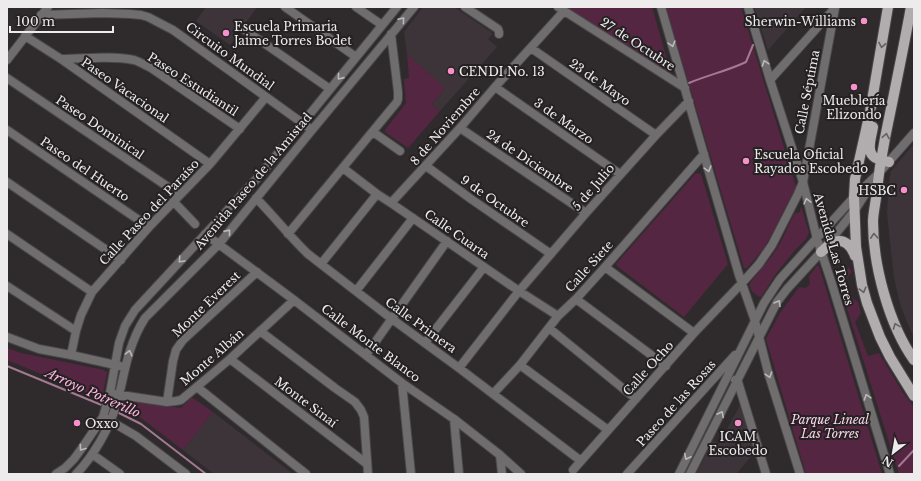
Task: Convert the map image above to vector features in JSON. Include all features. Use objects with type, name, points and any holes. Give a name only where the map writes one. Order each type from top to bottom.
[{"type":"main road","points":[[888,7],[870,112],[855,179],[854,197],[856,247],[862,285],[880,336],[890,357],[914,396]]},
{"type":"main road","points":[[911,7],[885,161],[878,174],[873,220],[874,242],[884,292],[903,343],[914,360]]},
{"type":"main road","points":[[870,112],[874,122],[869,148],[870,152],[874,157],[885,161]]},
{"type":"main road","points":[[821,252],[834,242],[841,241],[847,243],[853,250],[860,272]]},
{"type":"street","points":[[7,60],[48,7]]},
{"type":"street","points":[[285,7],[356,57]]},
{"type":"street","points":[[356,7],[382,25]]},
{"type":"street","name":"Avenida Paseo de la Amistad","points":[[56,474],[74,459],[104,414],[116,365],[119,343],[125,326],[135,310],[261,174],[397,7]]},
{"type":"street","name":"Avenida Paseo de la Amistad","points":[[76,474],[92,454],[112,418],[117,404],[131,346],[145,318],[219,244],[414,7]]},
{"type":"street","points":[[465,7],[498,29],[498,34]]},
{"type":"street","points":[[661,7],[742,283],[755,321],[768,372],[800,474]]},
{"type":"street","name":"Avenida Las Torres","points":[[748,7],[803,182],[817,239],[890,474]]},
{"type":"street","points":[[770,80],[835,8]]},
{"type":"street","name":"Calle Séptima","points":[[742,283],[759,264],[772,245],[803,182],[835,8]]},
{"type":"street","name":"27 de Octubre","points":[[561,9],[685,88]]},
{"type":"street","name":"8 de Noviembre","points":[[392,203],[531,48],[561,9]]},
{"type":"street","name":"Circuito Mundial","points":[[41,15],[104,10],[141,15],[156,20],[173,30],[312,130]]},
{"type":"street","points":[[245,30],[330,89]]},
{"type":"street","points":[[288,234],[395,105],[398,99],[391,34]]},
{"type":"street","name":"Paseo Vacacional","points":[[25,36],[61,59],[210,164]]},
{"type":"street","name":"23 de Mayo","points":[[531,48],[656,135]]},
{"type":"street","name":"Paseo Estudiantil","points":[[61,59],[110,58],[134,60],[142,63],[240,129]]},
{"type":"street","name":"Paseo Dominical","points":[[7,78],[180,195]]},
{"type":"street","name":"3 de Marzo","points":[[495,87],[620,174]]},
{"type":"street","name":"Calle Paseo del Paraíso","points":[[71,355],[81,315],[92,292],[149,228],[210,164],[266,97]]},
{"type":"street","name":"5 de Julio","points":[[459,368],[519,291],[586,213],[620,174],[689,101]]},
{"type":"street","name":"24 de Diciembre","points":[[460,128],[586,213]]},
{"type":"street","name":"Paseo del Huerto","points":[[7,130],[149,228]]},
{"type":"street","points":[[374,132],[400,151]]},
{"type":"street","points":[[885,161],[914,133]]},
{"type":"street","name":"Calle Siete","points":[[493,394],[520,365],[558,316],[576,299],[605,267],[704,154]]},
{"type":"street","name":"9 de Octubre","points":[[426,166],[551,254]]},
{"type":"street","name":"Calle Cuarta","points":[[343,168],[377,194],[558,316]]},
{"type":"street","points":[[679,474],[764,303],[778,283],[854,197],[878,174]]},
{"type":"street","points":[[690,474],[738,382],[777,302],[821,252],[855,210],[878,174]]},
{"type":"street","points":[[7,182],[121,260]]},
{"type":"street","points":[[321,264],[377,194]]},
{"type":"street","name":"Calle Primera","points":[[256,198],[303,250],[581,461]]},
{"type":"street","points":[[174,202],[195,224]]},
{"type":"street","points":[[356,291],[413,218]]},
{"type":"street","points":[[7,234],[92,292]]},
{"type":"street","name":"Calle Monte Blanco","points":[[205,234],[402,383],[454,419],[500,455],[521,474]]},
{"type":"street","points":[[366,355],[447,241]]},
{"type":"street","points":[[425,343],[484,267]]},
{"type":"street","points":[[605,267],[694,333]]},
{"type":"street","name":"Monte Everest","points":[[167,402],[176,350],[183,340],[257,272]]},
{"type":"street","name":"Calle Ocho","points":[[573,470],[694,333],[742,283]]},
{"type":"street","points":[[7,286],[76,331]]},
{"type":"street","points":[[576,299],[666,366]]},
{"type":"street","name":"Monte Albán","points":[[109,398],[119,395],[167,402],[181,400],[230,359],[294,300]]},
{"type":"street","points":[[549,328],[636,399]]},
{"type":"street","points":[[260,331],[355,402],[361,410],[364,418],[368,474]]},
{"type":"street","points":[[7,337],[39,349],[125,367]]},
{"type":"street","name":"Paseo de las Rosas","points":[[627,474],[742,348]]},
{"type":"street","name":"Monte Sinaí","points":[[230,359],[367,464]]},
{"type":"street","points":[[520,365],[608,430]]},
{"type":"street","points":[[728,376],[738,382],[766,474]]},
{"type":"street","points":[[402,383],[411,474]]},
{"type":"street","points":[[197,387],[306,474]]},
{"type":"street","points":[[104,414],[112,418],[186,474]]},
{"type":"street","points":[[454,419],[459,474]]},
{"type":"street","points":[[92,454],[120,474]]},
{"type":"street","points":[[500,455],[502,474]]},
{"type":"shaded area","name":"Escuela Primaria Jaime Torres Bodet","points":[[206,7],[257,7],[230,45],[196,21]]},
{"type":"shaded area","name":"CENDI No. 13","points":[[423,7],[454,7],[491,32],[492,34],[488,39],[497,47],[440,111],[432,104],[445,88],[407,54],[404,32]]},
{"type":"shaded area","points":[[754,7],[806,7],[768,50]]},
{"type":"shaded area","points":[[914,144],[913,336],[901,307],[894,278],[887,213],[891,171]]},
{"type":"shaded area","name":"ICAM Escobedo","points":[[740,405],[755,452],[736,474],[696,474],[713,441],[719,444]]},
{"type":"shaded area","points":[[213,412],[293,474],[214,474],[183,450]]},
{"type":"green space","points":[[566,7],[652,7],[671,73],[667,75]]},
{"type":"green space","points":[[666,7],[741,7],[796,187],[765,247],[747,268],[744,268]]},
{"type":"green space","points":[[407,54],[445,88],[432,104],[440,111],[408,148],[385,132],[406,103],[404,79],[409,78]]},
{"type":"green space","points":[[696,173],[701,174],[728,264],[684,317],[616,264]]},
{"type":"green space","points":[[801,206],[809,232],[806,239],[775,275],[760,297],[752,292],[750,283],[772,256],[781,242],[794,214],[800,212]]},
{"type":"green space","name":"Parque Lineal Las Torres","points":[[817,266],[819,266],[882,474],[806,474],[766,339],[780,313],[799,287],[805,288],[809,285],[809,276]]},
{"type":"green space","points":[[849,267],[852,272],[846,281],[845,288],[849,295],[858,302],[861,313],[855,322],[868,356],[879,353],[903,393],[914,407],[914,474],[899,474],[839,283]]},
{"type":"green space","points":[[7,348],[21,353],[104,370],[107,372],[102,399],[7,360]]},
{"type":"green space","points":[[191,398],[213,412],[183,450],[141,418],[122,409],[129,401],[181,408]]},
{"type":"waterway","points":[[689,83],[746,62],[753,45]]},
{"type":"waterway","name":"Arroyo Potrerillo","points":[[7,366],[104,406]]},
{"type":"waterway","name":"Arroyo Potrerillo","points":[[117,412],[141,424],[206,474]]},
{"type":"waterway","points":[[899,466],[914,450]]},
{"type":"place","name":"Sherwin-Williams","points":[[864,21]]},
{"type":"place","name":"Escuela Primaria Jaime Torres Bodet","points":[[226,33]]},
{"type":"place","name":"CENDI No. 13","points":[[451,71]]},
{"type":"place","name":"Mueblería Elizondo","points":[[854,87]]},
{"type":"place","name":"Escuela Oficial Rayados Escobedo","points":[[746,161]]},
{"type":"place","name":"HSBC","points":[[904,190]]},
{"type":"place","name":"Oxxo","points":[[77,423]]},
{"type":"place","name":"ICAM Escobedo","points":[[738,423]]}]
